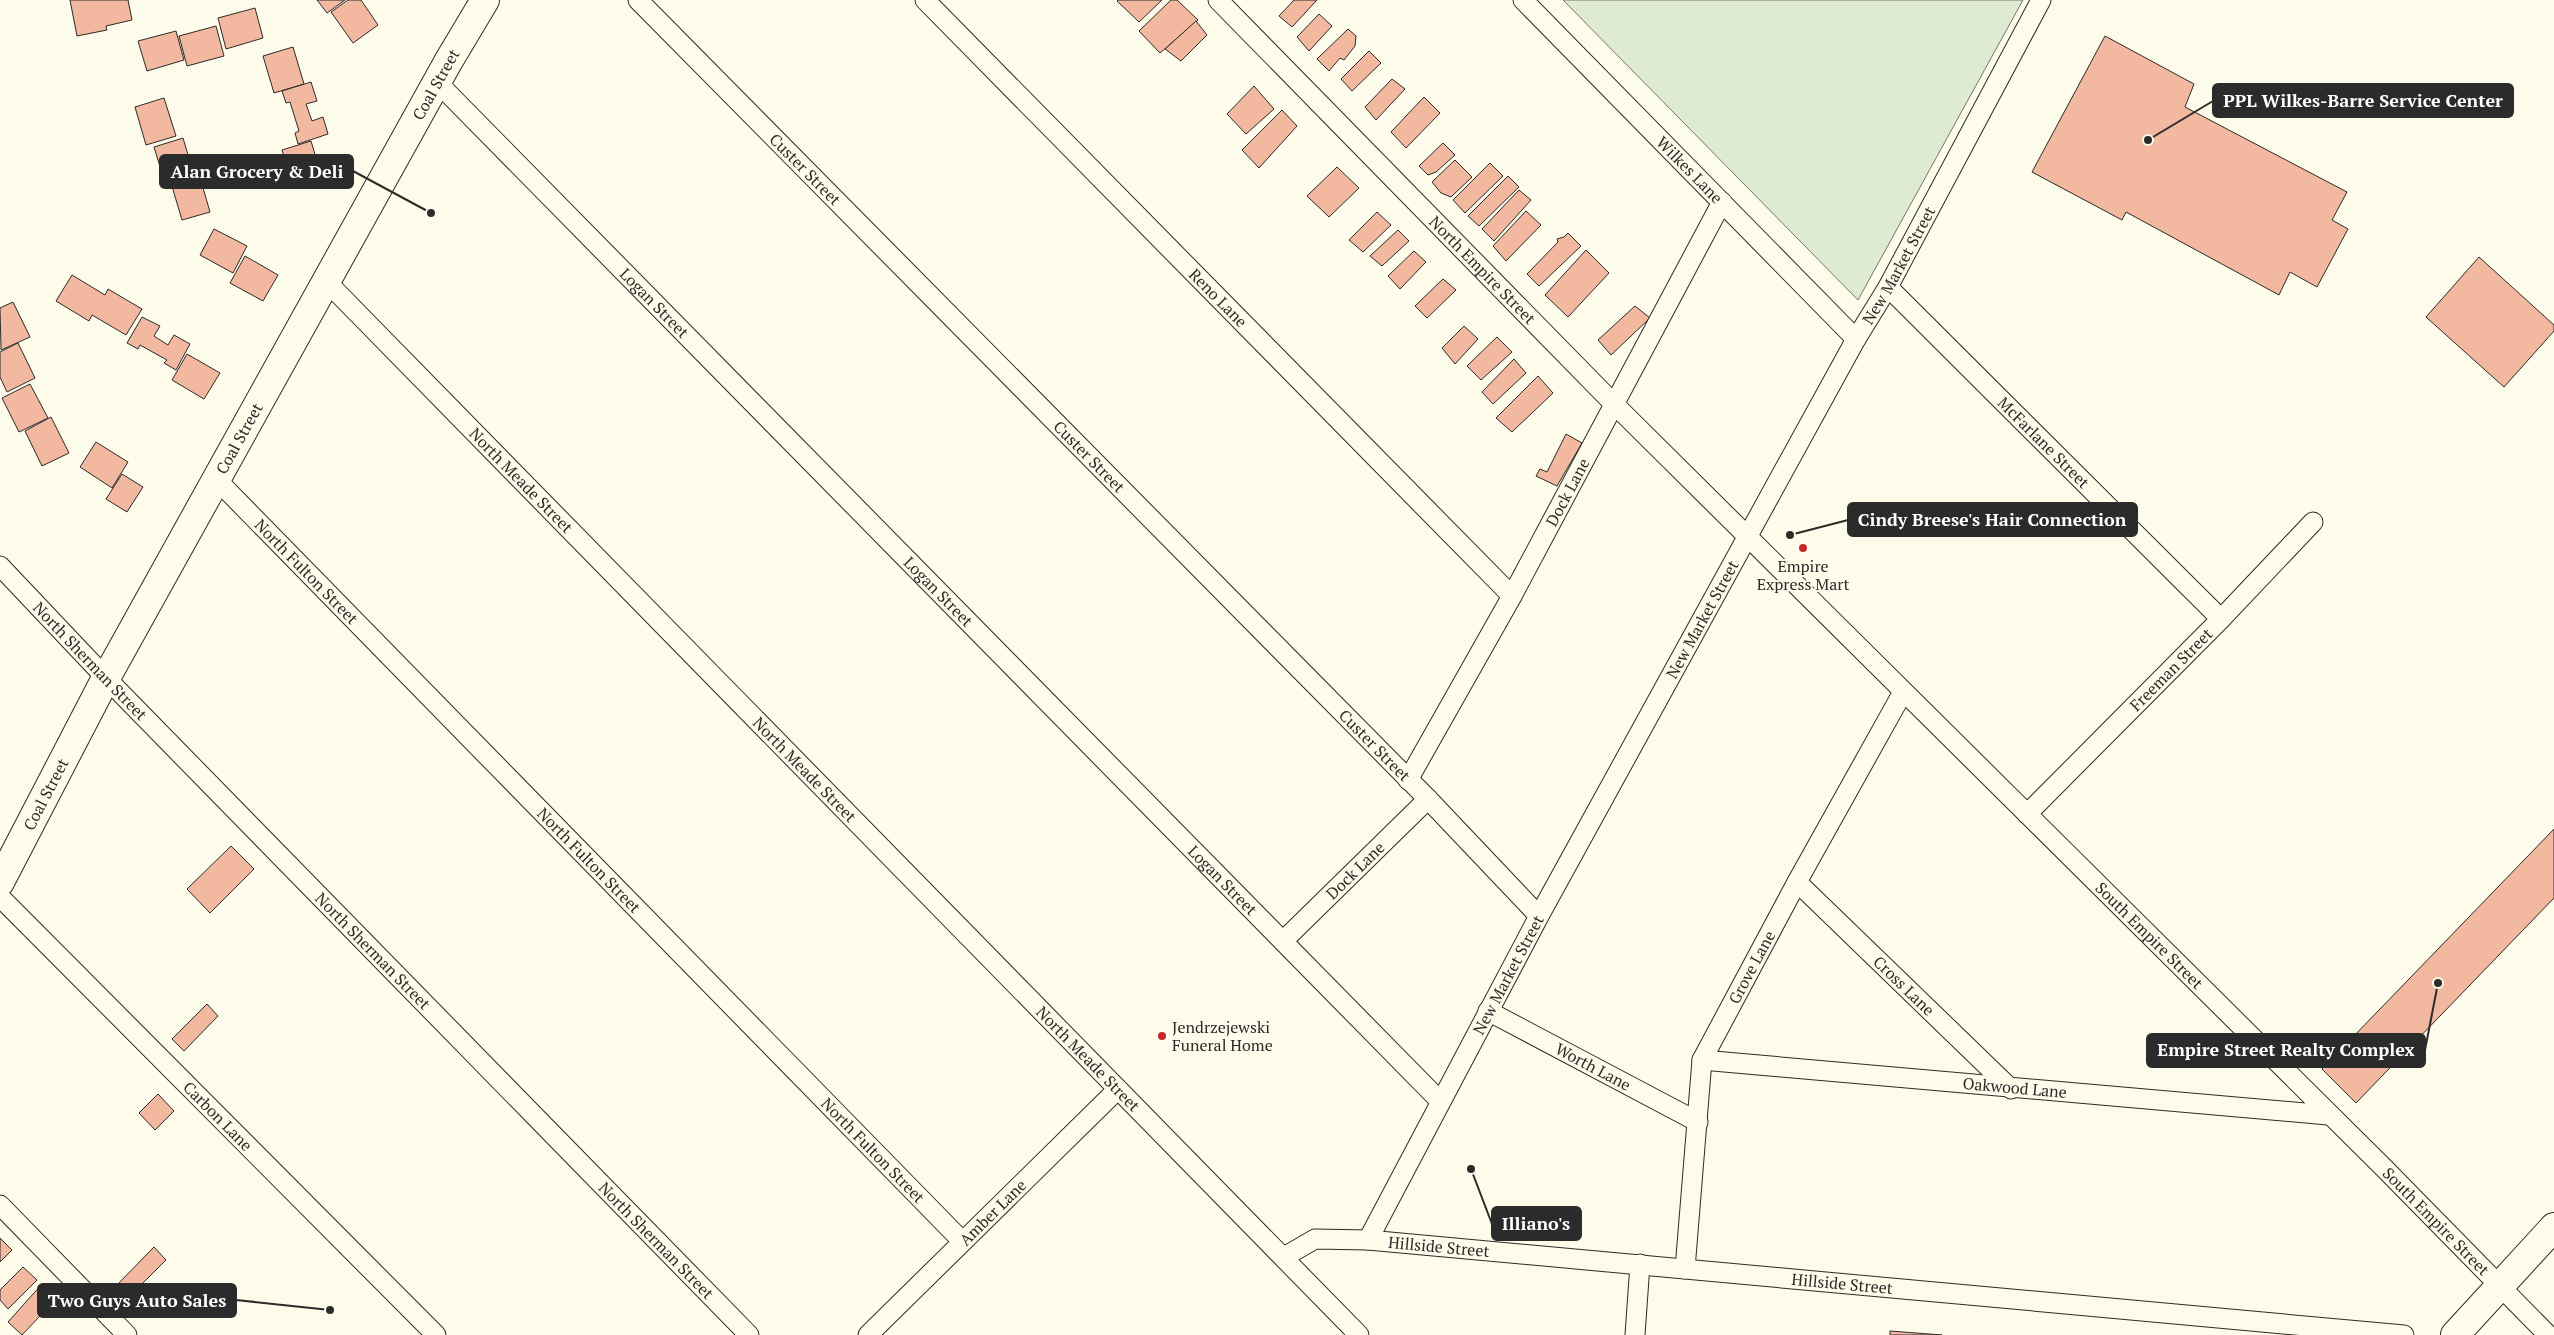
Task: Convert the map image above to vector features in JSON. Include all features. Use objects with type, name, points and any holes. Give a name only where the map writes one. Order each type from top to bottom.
[{"type":"main road","name":"Coal Street","points":[[0,882],[106,678],[437,82],[485,0]]},
{"type":"main road","points":[[2455,1335],[2554,1227]]},
{"type":"street","name":"Custer Street","points":[[638,0],[1428,799],[1539,916]]},
{"type":"street","name":"Reno Lane","points":[[925,0],[1512,596]]},
{"type":"street","name":"North Empire Street","points":[[1218,0],[1748,539]]},
{"type":"street","name":"Wilkes Lane","points":[[1523,0],[1856,339]]},
{"type":"street","name":"New Market Street","points":[[1368,1240],[1539,916],[1748,539],[1856,339],[1888,287],[2041,0]]},
{"type":"street","name":"Logan Street","points":[[437,82],[1440,1101]]},
{"type":"street","name":"Dock Lane","points":[[1408,780],[1512,596],[1722,202]]},
{"type":"street","name":"North Meade Street","points":[[326,281],[1359,1335]]},
{"type":"street","name":"McFarlane Street","points":[[1888,287],[2221,619]]},
{"type":"street","name":"North Fulton Street","points":[[217,480],[962,1241]]},
{"type":"street","name":"Freeman Street","points":[[2027,814],[2221,619],[2313,522]]},
{"type":"street","name":"South Empire Street","points":[[1748,539],[2027,814],[2548,1335]]},
{"type":"street","name":"North Sherman Street","points":[[0,566],[106,678],[749,1335]]},
{"type":"street","name":"Grove Lane","points":[[1685,1269],[1702,1060],[1797,882],[1902,692]]},
{"type":"street","name":"Dock Lane","points":[[1283,941],[1428,799]]},
{"type":"street","name":"Cross Lane","points":[[1797,882],[2011,1089]]},
{"type":"street","name":"Carbon Lane","points":[[0,897],[436,1335]]},
{"type":"street","name":"Worth Lane","points":[[1488,1011],[1698,1122]]},
{"type":"street","name":"Oakwood Lane","points":[[1702,1060],[2011,1089],[2328,1115]]},
{"type":"street","name":"Amber Lane","points":[[868,1335],[1118,1090]]},
{"type":"street","points":[[0,1206],[127,1335]]},
{"type":"street","name":"Hillside Street","points":[[1284,1257],[1315,1239],[1368,1240],[2404,1335]]},
{"type":"street","points":[[1635,1335],[1640,1264]]},
{"type":"green space","points":[[1563,0],[2023,0],[1858,300]]},
{"type":"building","points":[[70,0],[128,0],[132,20],[106,26],[107,30],[77,36]]},
{"type":"building","points":[[317,0],[345,0],[327,13]]},
{"type":"building","points":[[348,0],[361,0],[378,25],[353,43],[331,12]]},
{"type":"building","points":[[1118,0],[1162,0],[1139,22]]},
{"type":"building","points":[[1171,0],[1177,0],[1198,20],[1160,53],[1139,31]]},
{"type":"building","points":[[1294,0],[1317,0],[1292,27],[1279,16]]},
{"type":"building","points":[[255,8],[263,38],[226,49],[218,18]]},
{"type":"building","points":[[1319,14],[1332,26],[1309,51],[1297,37]]},
{"type":"building","points":[[1196,21],[1207,35],[1181,61],[1165,49]]},
{"type":"building","points":[[216,26],[224,56],[187,66],[179,36]]},
{"type":"building","points":[[1348,29],[1356,36],[1355,46],[1344,60],[1340,58],[1329,71],[1317,59]]},
{"type":"building","points":[[176,31],[184,60],[147,71],[138,41]]},
{"type":"building","points":[[2105,36],[2194,84],[2185,107],[2347,192],[2332,220],[2348,229],[2317,287],[2290,272],[2279,295],[2126,212],[2122,220],[2032,172]]},
{"type":"building","points":[[293,47],[304,84],[274,93],[263,56]]},
{"type":"building","points":[[1369,51],[1381,63],[1352,91],[1341,79]]},
{"type":"building","points":[[1392,79],[1405,89],[1376,120],[1365,107]]},
{"type":"building","points":[[311,82],[317,101],[306,104],[312,121],[323,117],[328,134],[298,144],[295,133],[299,131],[290,102],[286,103],[282,91]]},
{"type":"building","points":[[1254,86],[1274,109],[1246,134],[1227,114]]},
{"type":"building","points":[[1424,97],[1440,113],[1406,148],[1391,132]]},
{"type":"building","points":[[164,98],[176,136],[146,145],[135,107]]},
{"type":"building","points":[[1282,110],[1297,126],[1259,168],[1242,150]]},
{"type":"building","points":[[183,138],[194,175],[165,183],[154,147]]},
{"type":"building","points":[[311,141],[322,178],[293,187],[282,150]]},
{"type":"building","points":[[1443,143],[1455,155],[1436,172],[1428,175],[1419,166]]},
{"type":"building","points":[[1455,160],[1472,177],[1451,197],[1441,193],[1432,182]]},
{"type":"building","points":[[1490,163],[1503,176],[1465,213],[1453,200]]},
{"type":"building","points":[[1337,167],[1359,188],[1329,217],[1307,196]]},
{"type":"building","points":[[199,174],[210,212],[182,220],[171,183]]},
{"type":"building","points":[[1508,176],[1519,187],[1479,226],[1468,216]]},
{"type":"building","points":[[1519,190],[1531,200],[1494,241],[1482,229]]},
{"type":"building","points":[[1526,211],[1541,225],[1506,261],[1493,246]]},
{"type":"building","points":[[1377,212],[1391,225],[1363,252],[1349,240]]},
{"type":"building","points":[[214,229],[247,246],[233,273],[200,255]]},
{"type":"building","points":[[1398,230],[1409,241],[1382,266],[1370,256]]},
{"type":"building","points":[[1568,233],[1581,246],[1539,286],[1527,274],[1558,242],[1557,239],[1564,237]]},
{"type":"building","points":[[1586,250],[1609,273],[1568,317],[1545,295]]},
{"type":"building","points":[[1414,251],[1426,262],[1400,289],[1388,276]]},
{"type":"building","points":[[245,256],[278,275],[263,301],[230,283]]},
{"type":"building","points":[[2479,257],[2554,325],[2554,331],[2504,387],[2426,317]]},
{"type":"building","points":[[72,275],[105,295],[108,289],[142,309],[126,335],[92,315],[89,321],[56,301]]},
{"type":"building","points":[[1443,279],[1456,290],[1427,318],[1415,306]]},
{"type":"building","points":[[13,302],[30,337],[1,350],[0,308]]},
{"type":"building","points":[[1635,306],[1650,318],[1611,355],[1598,340]]},
{"type":"building","points":[[142,317],[160,326],[154,336],[168,345],[174,335],[190,344],[176,370],[164,363],[167,360],[140,345],[138,349],[127,343]]},
{"type":"building","points":[[1464,326],[1478,339],[1455,364],[1442,348]]},
{"type":"building","points":[[1497,337],[1512,352],[1481,380],[1467,366]]},
{"type":"building","points":[[18,343],[35,378],[7,392],[0,377],[0,352]]},
{"type":"building","points":[[187,354],[220,373],[204,399],[172,380]]},
{"type":"building","points":[[1514,359],[1526,373],[1493,404],[1482,392]]},
{"type":"building","points":[[1538,376],[1553,393],[1512,432],[1496,418]]},
{"type":"building","points":[[30,384],[48,418],[19,432],[2,398]]},
{"type":"building","points":[[51,417],[69,453],[42,466],[25,431]]},
{"type":"building","points":[[1566,434],[1582,443],[1557,486],[1536,476],[1540,469],[1547,472]]},
{"type":"building","points":[[96,442],[128,462],[112,488],[80,467]]},
{"type":"building","points":[[122,474],[143,487],[127,512],[106,499]]},
{"type":"building","points":[[2554,829],[2554,898],[2356,1103],[2322,1069]]},
{"type":"building","points":[[231,846],[254,869],[210,913],[187,889]]},
{"type":"building","points":[[207,1004],[218,1016],[184,1051],[172,1039]]},
{"type":"building","points":[[158,1094],[174,1111],[155,1130],[139,1113]]},
{"type":"building","points":[[0,1238],[12,1250],[0,1262]]},
{"type":"building","points":[[154,1247],[166,1260],[129,1297],[117,1285]]},
{"type":"building","points":[[23,1267],[37,1280],[8,1309],[0,1300],[0,1290]]},
{"type":"building","points":[[42,1284],[57,1298],[22,1335],[8,1322]]},
{"type":"building","points":[[1890,1331],[1942,1335],[1890,1335]]},
{"type":"place","name":"PPL Wilkes-Barre Service Center","points":[[2148,140]]},
{"type":"place","name":"Alan Grocery & Deli","points":[[431,213]]},
{"type":"place","name":"Cindy Breese's Hair Connection","points":[[1790,535]]},
{"type":"place","name":"Empire Express Mart","points":[[1803,548]]},
{"type":"place","name":"Empire Street Realty Complex","points":[[2438,983]]},
{"type":"place","name":"Jendrzejewski Funeral Home","points":[[1162,1036]]},
{"type":"place","name":"Illiano's","points":[[1471,1169]]},
{"type":"place","name":"Two Guys Auto Sales","points":[[330,1310]]}]
